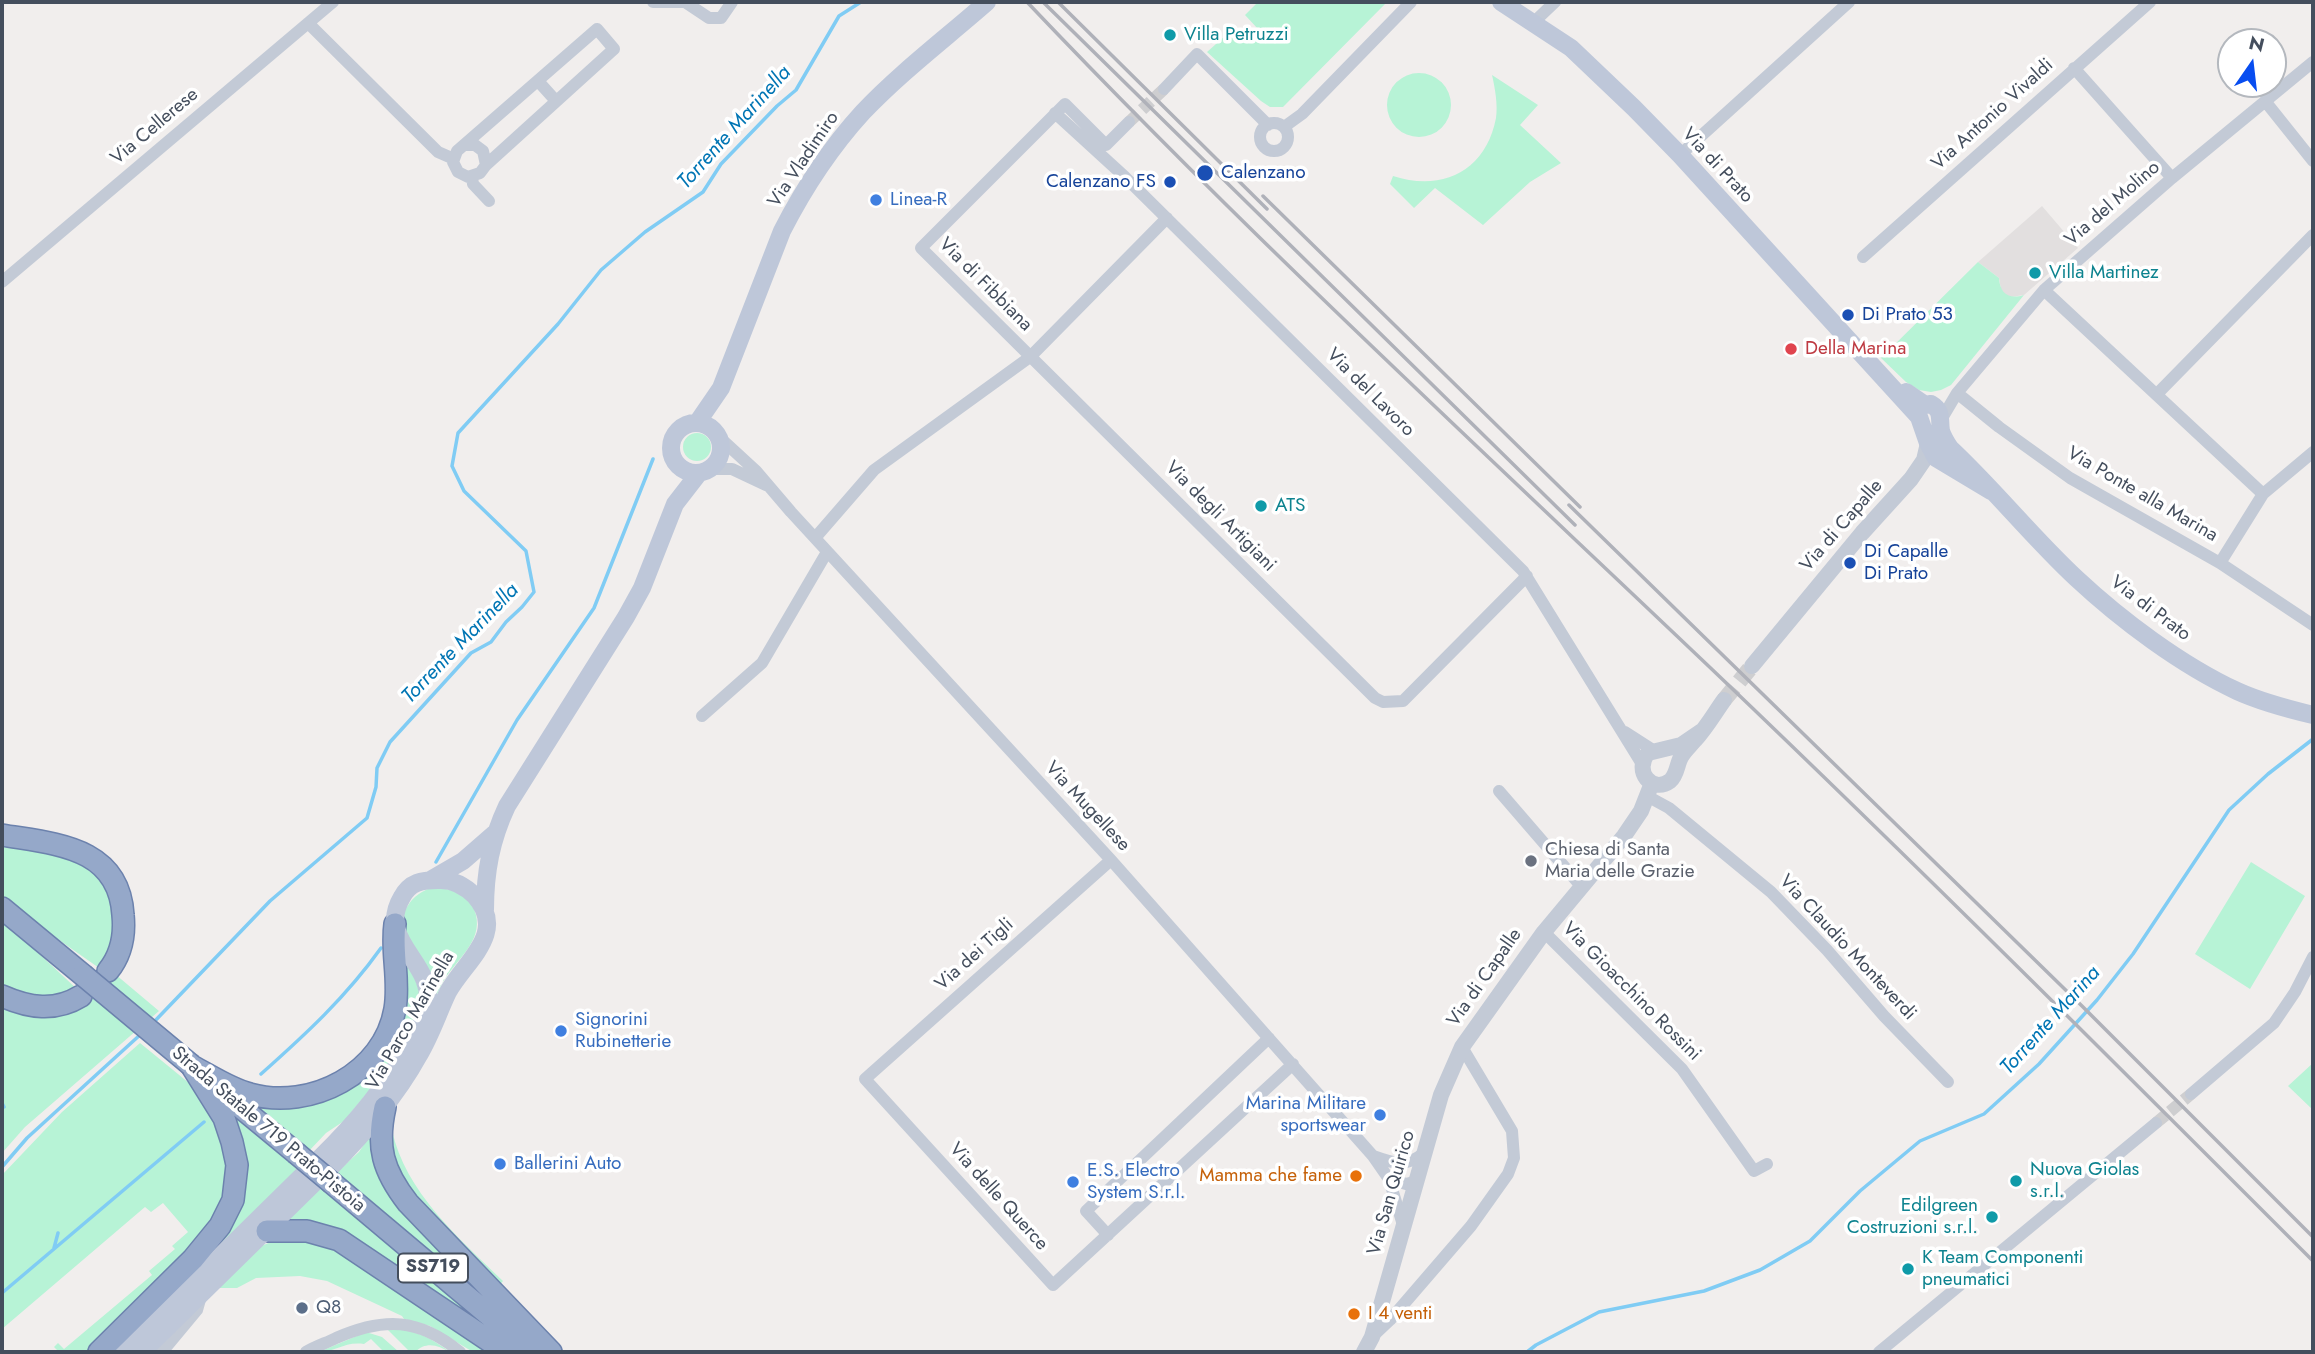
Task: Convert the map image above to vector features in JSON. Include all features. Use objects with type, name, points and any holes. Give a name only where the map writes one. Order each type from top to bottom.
[{"type":"highway","points":[[2,835],[69,846],[91,858],[108,875],[120,897],[124,926],[120,949],[108,971]]},
{"type":"highway","name":"Strada Statale 719 Prato-Pistoia","points":[[2,908],[82,986],[191,1065],[533,1352]]},
{"type":"highway","points":[[191,1065],[249,1094],[288,1099],[326,1090],[352,1075],[375,1053],[391,1025],[397,996],[393,941],[395,923]]},
{"type":"highway","points":[[2,996],[24,1004],[46,1007],[63,1005],[82,986]]},
{"type":"highway","points":[[99,1352],[193,1259],[219,1226],[233,1200],[236,1165],[233,1142],[224,1118],[191,1065]]},
{"type":"highway","points":[[386,1107],[381,1147],[383,1161],[395,1187],[551,1352]]},
{"type":"highway","points":[[267,1231],[307,1231],[339,1240],[506,1352]]},
{"type":"main road","name":"Via Vladimiro","points":[[697,423],[720,388],[782,231],[824,161],[855,122],[884,92],[987,2]]},
{"type":"main road","name":"Via di Prato","points":[[1501,2],[1571,48],[1680,155],[1885,378],[1929,412],[1942,433],[1947,454],[1991,491],[2076,578],[2123,619],[2172,653],[2237,691],[2313,715]]},
{"type":"main road","name":"Via Vladimiro","points":[[718,435],[720,388]]},
{"type":"main road","name":"Via di Prato","points":[[1929,412],[1928,443],[1936,458],[1947,454]]},
{"type":"main road","points":[[430,880],[463,861],[494,834],[534,761],[642,588],[675,504],[720,457],[722,448],[718,435],[710,427],[697,423],[682,427],[673,439],[671,446],[675,504]]},
{"type":"main road","points":[[674,461],[685,471],[705,471]]},
{"type":"main road","name":"Via Parco Marinella","points":[[142,1352],[267,1231],[386,1107],[420,1054],[457,978],[484,941],[488,923],[485,910],[486,877],[494,834]]},
{"type":"main road","points":[[395,923],[398,904],[405,891],[415,883],[430,880],[447,880],[464,887],[485,910]]},
{"type":"main road","name":"Via Parco Marinella","points":[[124,1352],[320,1173],[400,1062],[428,1004],[427,984],[423,973],[402,946],[395,923]]},
{"type":"street","name":"Via Cellerese","points":[[2,282],[333,2]]},
{"type":"street","points":[[653,2],[685,2],[709,18],[721,18],[732,2]]},
{"type":"street","points":[[1284,128],[1411,2]]},
{"type":"street","points":[[1534,22],[1555,2]]},
{"type":"street","points":[[1680,155],[1849,2]]},
{"type":"street","name":"Via Antonio Vivaldi","points":[[1863,257],[2150,2]]},
{"type":"street","points":[[308,23],[438,152],[454,159]]},
{"type":"street","points":[[597,29],[614,49],[480,173],[472,177],[462,175],[455,167],[457,151],[466,145],[597,29]]},
{"type":"street","points":[[1164,89],[1196,54],[1268,125]]},
{"type":"street","name":"Via del Molino","points":[[1929,412],[1957,393],[2044,290],[2172,178],[2313,62]]},
{"type":"street","points":[[2074,68],[2172,178]]},
{"type":"street","points":[[538,81],[556,101]]},
{"type":"street","points":[[2265,102],[2313,161]]},
{"type":"street","points":[[1055,113],[1065,104],[1106,145],[1129,122]]},
{"type":"street","name":"Via del Lavoro","points":[[1055,113],[1167,218],[1527,576],[1642,764]]},
{"type":"street","name":"Via di Fibbiana","points":[[815,538],[874,470],[1030,357],[921,248],[1055,113]]},
{"type":"street","points":[[1276,124],[1284,128],[1287,135],[1286,144],[1279,150],[1270,150],[1263,145],[1260,136],[1263,129],[1276,124]]},
{"type":"street","points":[[466,145],[475,145],[483,151],[486,165]]},
{"type":"street","points":[[472,177],[473,184],[489,201]]},
{"type":"street","points":[[1030,357],[1167,218]]},
{"type":"street","points":[[2157,394],[2313,235]]},
{"type":"street","points":[[2044,290],[2263,494]]},
{"type":"street","name":"Via degli Artigiani","points":[[1030,357],[1375,698],[1383,702],[1397,702],[1407,698],[1527,576]]},
{"type":"street","name":"Via Ponte alla Marina","points":[[1957,393],[2070,478],[2220,563],[2313,625]]},
{"type":"street","name":"Via Mugellese","points":[[718,435],[756,471],[1111,860],[1373,1156],[1389,1179],[1404,1228]]},
{"type":"street","name":"Via di Capalle","points":[[1752,666],[1862,533],[1911,479],[1924,460],[1928,443]]},
{"type":"street","points":[[2220,563],[2263,494],[2313,452]]},
{"type":"street","name":"Via di Capalle","points":[[1911,479],[1947,454]]},
{"type":"street","name":"Via Mugellese","points":[[705,471],[732,469],[769,487]]},
{"type":"street","points":[[702,716],[762,663],[827,551]]},
{"type":"street","name":"Via di Capalle","points":[[1372,1337],[1457,1244],[1508,1174],[1514,1158],[1512,1131],[1462,1047],[1544,932],[1624,835],[1641,811],[1649,789],[1674,777],[1686,750],[1724,700]]},
{"type":"street","name":"Via del Lavoro","points":[[1622,730],[1658,750]]},
{"type":"street","name":"Via di Capalle","points":[[1642,764],[1644,758],[1658,750],[1681,744],[1703,730]]},
{"type":"street","points":[[1658,750],[1672,755],[1677,768]]},
{"type":"street","points":[[1642,764],[1649,789]]},
{"type":"street","name":"Via Claudio Monteverdi","points":[[1649,789],[1771,892],[1948,1082]]},
{"type":"street","points":[[1499,791],[1581,886]]},
{"type":"street","name":"Via dei Tigli","points":[[865,1079],[1111,860]]},
{"type":"street","name":"Via Gioacchino Rossini","points":[[1544,932],[1682,1069],[1754,1171],[1767,1164]]},
{"type":"street","points":[[2191,1094],[2274,1023],[2295,992],[2313,957]]},
{"type":"street","points":[[1108,1234],[1086,1211],[1269,1038]]},
{"type":"street","name":"Via San Quirico","points":[[1364,1352],[1372,1337],[1441,1095],[1462,1047]]},
{"type":"street","name":"Via delle Querce","points":[[865,1079],[1053,1285],[1293,1064]]},
{"type":"street","points":[[1879,1352],[2156,1123]]},
{"type":"street","points":[[1396,1164],[1415,1160],[1425,1152]]},
{"type":"street","name":"Via Mugellese","points":[[1373,1156],[1396,1164],[1417,1181]]},
{"type":"street","points":[[1389,1179],[1406,1184],[1417,1181]]},
{"type":"street","points":[[162,1352],[197,1310],[201,1294]]},
{"type":"street","points":[[306,1352],[355,1330],[390,1323],[427,1330],[460,1352]]},
{"type":"shaded area","points":[[2042,206],[2078,248],[2024,295],[2005,295],[1999,278],[1978,262]]},
{"type":"green space","points":[[1258,2],[1387,2],[1283,107],[1270,107],[1207,52],[1234,28],[1248,41],[1258,29],[1245,15]]},
{"type":"green space","points":[[1419,73],[1437,79],[1445,87],[1451,105],[1445,123],[1437,131],[1419,137],[1401,131],[1393,123],[1387,105],[1393,87],[1401,79]]},
{"type":"green space","points":[[1492,75],[1538,105],[1520,125],[1561,163],[1530,182],[1483,225],[1435,188],[1414,208],[1390,184],[1393,176],[1428,181],[1444,179],[1472,164],[1483,152],[1496,118]]},
{"type":"green space","points":[[1978,262],[1999,278],[2001,288],[2006,294],[2013,297],[2024,295],[1951,385],[1931,392],[1919,390],[1906,382],[1881,358]]},
{"type":"green space","points":[[697,433],[707,437],[711,447],[707,457],[697,461],[687,457],[683,447],[687,437]]},
{"type":"green space","points":[[2,841],[70,853],[105,881],[119,927],[102,970],[39,926],[2,895]]},
{"type":"green space","points":[[2251,862],[2305,896],[2250,989],[2195,954]]},
{"type":"green space","points":[[433,887],[462,895],[471,903],[477,919],[474,938],[444,980],[433,1005],[409,945],[402,917],[414,898]]},
{"type":"green space","points":[[2,919],[79,991],[46,1001],[2,989]]},
{"type":"green space","points":[[402,958],[412,965],[422,1004],[391,1064],[344,1121],[326,1133],[308,1152],[255,1107],[252,1101],[367,1072]]},
{"type":"green space","points":[[115,974],[159,1011],[25,1127],[2,1153],[2,1003],[78,1005],[101,989]]},
{"type":"green space","points":[[140,1043],[189,1083],[211,1107],[230,1168],[219,1218],[109,1336],[89,1352],[54,1352],[58,1343],[64,1349],[152,1275],[149,1271],[175,1249],[172,1246],[188,1232],[163,1203],[151,1212],[145,1207],[2,1329],[2,1175],[62,1112]]},
{"type":"green space","points":[[2313,1063],[2313,1110],[2288,1086]]},
{"type":"green space","points":[[233,1116],[298,1168],[201,1265],[224,1229]]},
{"type":"green space","points":[[374,1129],[375,1147],[512,1322],[336,1173],[359,1152]]},
{"type":"green space","points":[[392,1130],[399,1153],[421,1194],[452,1231],[503,1281],[498,1287],[417,1206],[387,1152]]},
{"type":"green space","points":[[319,1186],[519,1352],[289,1224],[286,1218]]},
{"type":"green space","points":[[284,1237],[326,1238],[497,1352],[473,1352],[430,1326],[404,1319],[327,1281],[300,1276],[256,1278],[237,1288],[219,1288],[261,1246]]},
{"type":"green space","points":[[387,1329],[421,1334],[450,1352],[432,1345],[410,1352]]},
{"type":"green space","points":[[366,1332],[382,1337],[399,1352],[384,1352],[371,1339],[364,1344],[351,1344],[319,1352]]},
{"type":"waterway","name":"Torrente Marinella","points":[[152,1024],[270,901],[367,818],[376,787],[377,768],[390,742],[471,653],[491,642],[534,592],[526,551],[464,491],[452,466],[458,433],[558,324],[601,270],[645,232],[703,192],[721,164],[796,90],[839,16],[861,2]]},
{"type":"waterway","points":[[436,862],[517,720],[594,608],[653,459]]},
{"type":"waterway","name":"Torrente Marina","points":[[1527,1352],[1599,1312],[1704,1291],[1760,1270],[1810,1241],[1860,1191],[1920,1141],[1984,1114],[2039,1064],[2097,1000],[2133,954],[2229,810],[2268,774],[2313,739]]},
{"type":"waterway","points":[[261,1074],[325,1014],[381,948]]},
{"type":"waterway","name":"Torrente Marinella","points":[[2,1167],[27,1138],[141,1034]]},
{"type":"waterway","points":[[2,1103],[4,1107]]},
{"type":"waterway","points":[[2,1293],[204,1122]]},
{"type":"waterway","points":[[54,1248],[58,1233]]},
{"type":"tunnel","points":[[1129,122],[1164,89]]},
{"type":"tunnel","points":[[1724,700],[1752,666]]},
{"type":"tunnel","points":[[2156,1123],[2191,1094]]},
{"type":"railway","points":[[1027,2],[1282,260],[1870,822],[2313,1261]]},
{"type":"railway","points":[[1043,2],[1575,525]]},
{"type":"railway","points":[[1058,2],[1267,209]]},
{"type":"railway","points":[[1263,196],[1580,507]]},
{"type":"railway","points":[[1569,505],[2082,1006],[2313,1237]]},
{"type":"place","name":"Villa Petruzzi","points":[[1170,35]]},
{"type":"place","name":"Calenzano","points":[[1205,173]]},
{"type":"place","name":"Calenzano FS","points":[[1170,182]]},
{"type":"place","name":"Linea-R","points":[[876,200]]},
{"type":"place","name":"Villa Martinez","points":[[2035,273]]},
{"type":"place","name":"Di Prato 53","points":[[1848,315]]},
{"type":"place","name":"Della Marina","points":[[1791,349]]},
{"type":"place","name":"ATS","points":[[1261,506]]},
{"type":"place","name":"Di Capalle Di Prato","points":[[1850,563]]},
{"type":"place","name":"Chiesa di Santa Maria delle Grazie","points":[[1531,861]]},
{"type":"place","name":"Signorini Rubinetterie","points":[[561,1031]]},
{"type":"place","name":"Marina Militare sportswear","points":[[1380,1115]]},
{"type":"place","name":"Ballerini Auto","points":[[500,1164]]},
{"type":"place","name":"Mamma che fame","points":[[1356,1176]]},
{"type":"place","name":"Nuova Giolas s.r.l.","points":[[2016,1181]]},
{"type":"place","name":"E.S. Electro System S.r.l.","points":[[1073,1182]]},
{"type":"place","name":"Edilgreen Costruzioni s.r.l.","points":[[1992,1217]]},
{"type":"place","name":"K Team Componenti pneumatici","points":[[1908,1269]]},
{"type":"place","name":"Q8","points":[[302,1308]]},
{"type":"place","name":"I 4 venti","points":[[1354,1314]]}]
